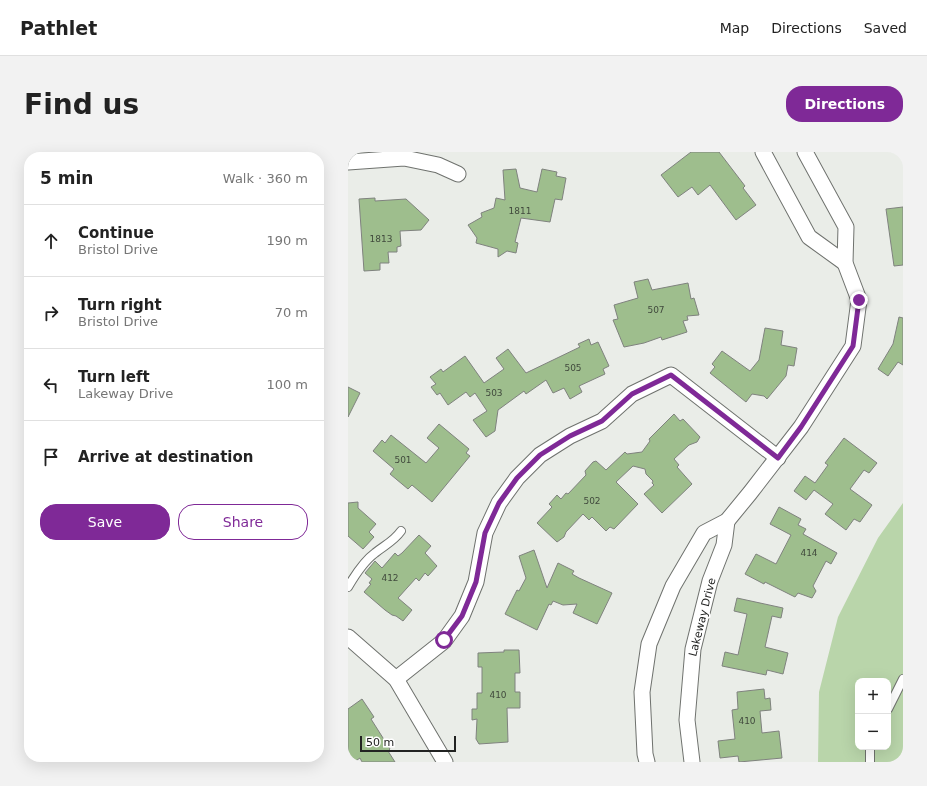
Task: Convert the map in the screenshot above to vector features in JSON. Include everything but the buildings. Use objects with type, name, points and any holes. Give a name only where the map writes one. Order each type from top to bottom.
[{"type":"street","points":[[647,762],[645,754],[642,692],[649,644],[673,586],[704,533],[727,521],[778,458],[801,427],[853,346],[859,300],[845,263],[846,227],[805,152]]},
{"type":"street","points":[[769,154],[809,237],[845,263]]},
{"type":"street","points":[[348,162],[404,158],[438,165],[458,174]]},
{"type":"street","points":[[396,679],[444,640],[462,616],[476,582],[485,533],[499,503],[517,478],[540,455],[570,436],[602,421],[632,394],[671,375],[778,458]]},
{"type":"street","name":"Lakeway Drive","points":[[692,762],[687,720],[693,649],[710,581],[724,546],[727,521]]},
{"type":"street","points":[[348,637],[396,679],[445,762]]},
{"type":"lane","points":[[348,587],[361,568],[374,554],[396,538],[401,530]]},
{"type":"lane","points":[[891,702],[903,679]]},
{"type":"lane","points":[[870,750],[870,762]]},
{"type":"green space","points":[[903,503],[903,762],[818,762],[819,692],[838,617],[878,538]]},
{"type":"route","points":[[444,640],[462,616],[476,582],[485,533],[499,503],[517,478],[540,455],[570,436],[602,421],[632,394],[671,375],[778,458],[801,427],[853,346],[859,300]]}]
